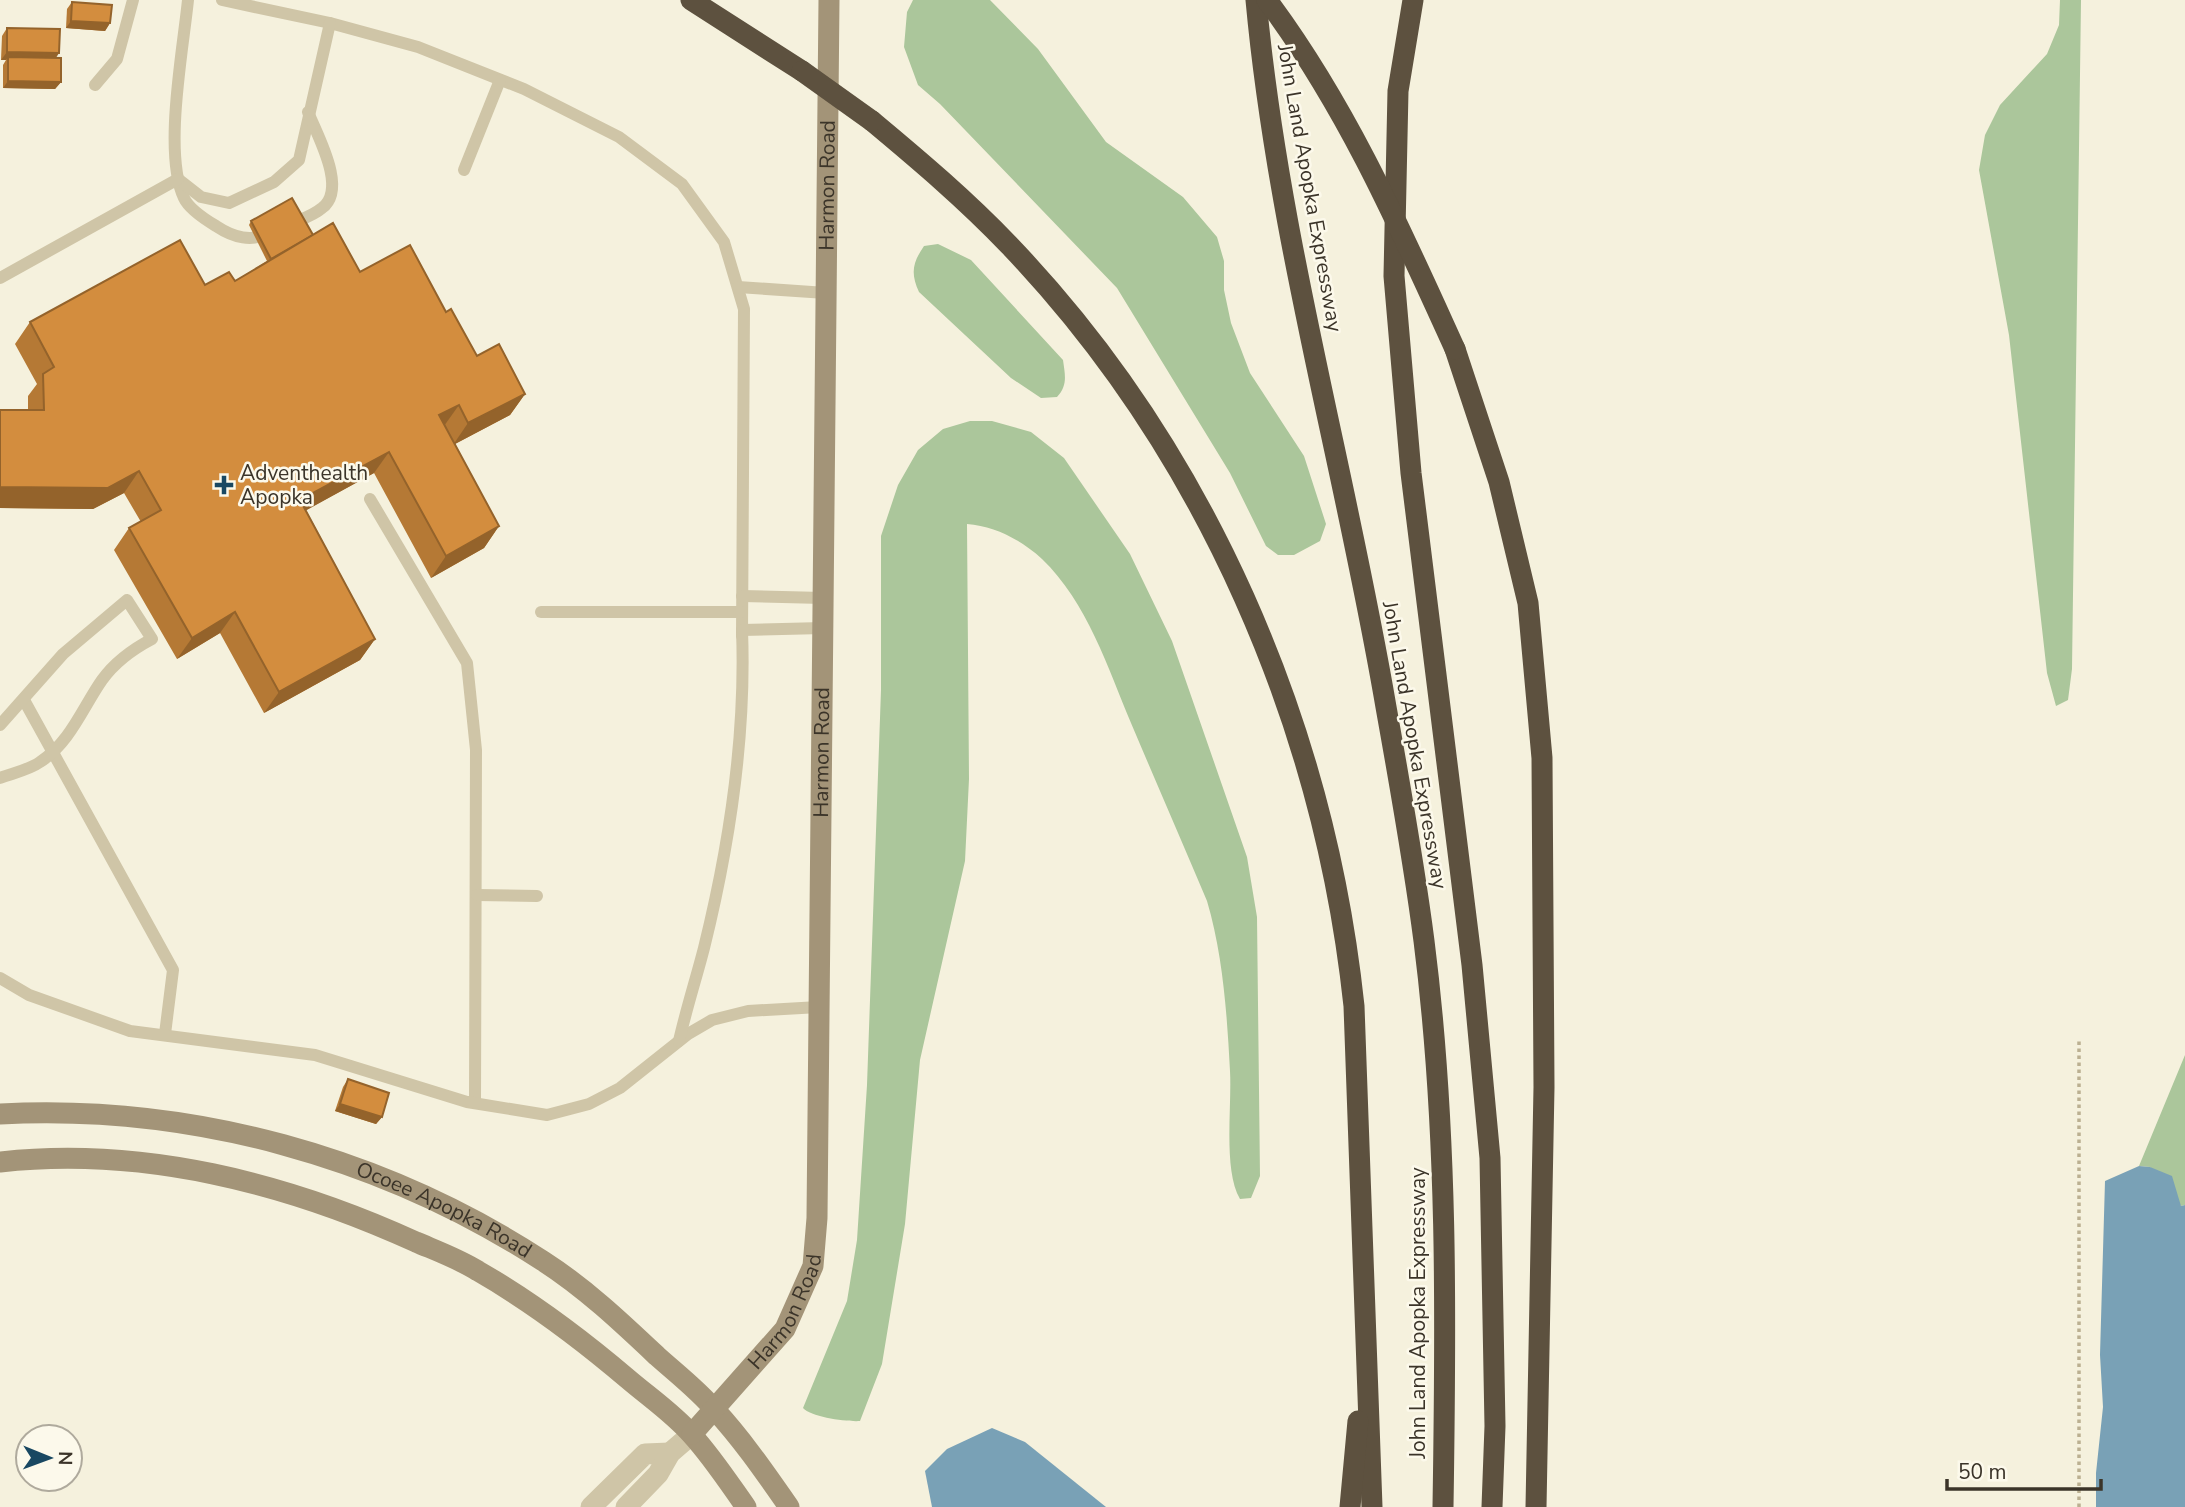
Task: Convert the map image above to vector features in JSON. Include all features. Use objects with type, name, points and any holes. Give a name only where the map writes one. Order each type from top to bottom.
[{"type":"highway","points":[[691,0],[802,71],[872,121],[942,179],[1011,248],[1099,354],[1166,449],[1191,491],[1247,604],[1271,661],[1315,790],[1346,930],[1355,1020],[1372,1507]]},
{"type":"highway","name":"John Land Apopka Expressway","points":[[1256,0],[1264,78],[1301,290],[1386,703],[1424,942],[1441,1142],[1446,1330],[1443,1507]]},
{"type":"highway","points":[[1267,0],[1324,82],[1381,188],[1455,349],[1499,482],[1528,603],[1542,758],[1544,1087],[1536,1507]]},
{"type":"highway","name":"John Land Apopka Expressway","points":[[1413,0],[1398,91],[1394,275],[1411,473],[1472,965],[1490,1158],[1494,1426],[1492,1507]]},
{"type":"highway","points":[[1350,1507],[1366,1339]]},
{"type":"main road","name":"Harmon Road","points":[[692,1434],[785,1329],[813,1266],[817,1218],[829,0]]},
{"type":"main road","name":"Ocoee Apopka Road","points":[[0,1114],[50,1111],[166,1120],[234,1131],[317,1154],[391,1181],[469,1217],[545,1262],[602,1304],[715,1410],[789,1507]]},
{"type":"main road","name":"Ocoee Apopka Road","points":[[0,1162],[50,1156],[164,1165],[239,1179],[373,1222],[475,1269],[527,1300],[587,1344],[692,1434],[746,1507]]},
{"type":"street","name":"Harmon Road","points":[[626,1507],[658,1474],[670,1453],[692,1434]]},
{"type":"street","name":"Harmon Road","points":[[591,1507],[645,1454],[670,1453]]},
{"type":"lane","points":[[95,85],[117,59],[134,0]]},
{"type":"lane","points":[[188,0],[174,154],[184,201],[208,221],[242,238],[260,238],[324,207],[333,192],[333,174],[308,112]]},
{"type":"lane","points":[[222,0],[330,23],[418,47],[524,89],[619,137],[682,184],[724,242],[744,309],[740,738],[734,788],[704,948],[679,1041]]},
{"type":"lane","points":[[178,179],[201,197],[229,203],[246,198],[274,183],[299,160],[330,23]]},
{"type":"lane","points":[[464,170],[500,80]]},
{"type":"lane","points":[[0,278],[178,179]]},
{"type":"lane","points":[[738,287],[826,293]]},
{"type":"lane","points":[[370,499],[467,663],[477,750],[475,1103]]},
{"type":"lane","points":[[741,596],[823,598]]},
{"type":"lane","points":[[0,725],[63,654],[127,600],[152,639],[120,661],[103,679],[71,730],[40,763],[0,778]]},
{"type":"lane","points":[[541,612],[742,612]]},
{"type":"lane","points":[[742,633],[823,628]]},
{"type":"lane","points":[[24,699],[173,970],[165,1034]]},
{"type":"lane","points":[[477,895],[537,896]]},
{"type":"lane","points":[[0,978],[29,995],[110,1026],[130,1031],[315,1055],[475,1103],[547,1115],[589,1104],[620,1088],[679,1041],[712,1020],[748,1011],[819,1007]]},
{"type":"path","points":[[2079,1039],[2079,1507]]},
{"type":"green space","points":[[913,0],[990,0],[1038,49],[1106,142],[1183,197],[1217,237],[1224,261],[1224,290],[1231,323],[1250,373],[1304,456],[1326,524],[1320,541],[1294,555],[1278,555],[1266,546],[1230,473],[1117,288],[940,104],[918,85],[904,47],[907,12]]},
{"type":"green space","points":[[2060,0],[2081,0],[2072,669],[2068,700],[2056,706],[2047,673],[2009,335],[1979,170],[1985,135],[2000,105],[2047,54],[2059,25]]},
{"type":"green space","points":[[938,244],[971,260],[1063,360],[1064,384],[1057,397],[1041,398],[1011,378],[919,292],[914,273],[917,257],[924,246]]},
{"type":"green space","points":[[970,421],[992,421],[1031,432],[1064,458],[1130,554],[1172,641],[1247,857],[1257,917],[1260,1176],[1251,1198],[1240,1199],[1235,1187],[1230,1155],[1227,1028],[1221,963],[1212,921],[1207,901],[1105,658],[1072,595],[1042,559],[1007,535],[967,524],[969,779],[965,861],[920,1060],[905,1224],[882,1364],[860,1421],[838,1420],[813,1414],[803,1408],[847,1301],[857,1240],[867,1085],[881,690],[881,536],[898,485],[918,450],[943,429]]},
{"type":"green space","points":[[2185,1055],[2185,1205],[2181,1206],[2150,1167],[2139,1166]]},
{"type":"water","points":[[2139,1166],[2150,1167],[2172,1176],[2181,1206],[2185,1205],[2185,1507],[2096,1507],[2096,1473],[2103,1407],[2100,1355],[2105,1181]]},
{"type":"water","points":[[992,1428],[1025,1442],[1106,1507],[932,1507],[925,1471],[947,1449]]},
{"type":"building","points":[[72,2],[112,5],[110,23],[71,21]]},
{"type":"building","points":[[7,28],[60,29],[59,53],[7,52]]},
{"type":"building","points":[[8,57],[61,58],[61,82],[8,81]]},
{"type":"building","points":[[292,198],[313,235],[271,259],[251,221]]},
{"type":"building","points":[[333,223],[360,272],[410,245],[446,312],[451,309],[477,356],[499,344],[525,394],[468,423],[459,405],[439,415],[499,526],[446,556],[389,452],[300,500],[375,639],[279,692],[235,612],[192,638],[129,528],[161,510],[139,471],[108,488],[0,487],[0,410],[44,410],[43,374],[54,367],[30,322],[180,240],[205,285],[229,272],[235,281]]},
{"type":"building","points":[[348,1079],[389,1093],[382,1117],[340,1104]]},
{"type":"place","name":"Adventhealth Apopka","points":[[224,485]]}]
